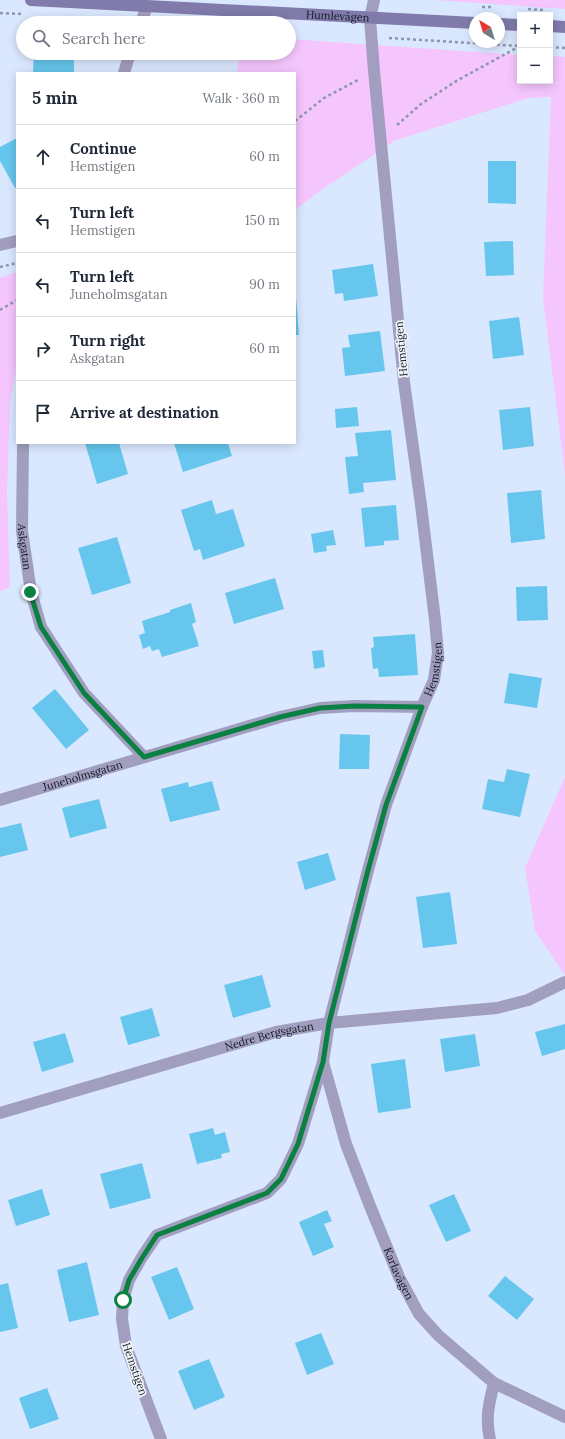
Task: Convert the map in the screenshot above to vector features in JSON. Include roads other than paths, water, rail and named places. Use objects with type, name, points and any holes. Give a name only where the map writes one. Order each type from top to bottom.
[{"type":"street","name":"Humlevägen","points":[[31,0],[146,6],[216,5],[370,19],[469,23]]},
{"type":"street","name":"Hemstigen","points":[[160,1439],[126,1346],[122,1319],[123,1300],[129,1280],[157,1235],[267,1193],[281,1179],[298,1144],[323,1062],[329,1023],[386,805],[422,707],[434,680],[438,652],[421,505],[404,382],[374,71],[370,19],[374,0]]},
{"type":"street","points":[[143,16],[146,6]]},
{"type":"street","points":[[505,24],[517,25]]},
{"type":"street","points":[[553,26],[565,27]]},
{"type":"street","points":[[124,72],[128,60]]},
{"type":"street","points":[[0,245],[16,241]]},
{"type":"street","name":"Askgatan","points":[[23,444],[22,532],[30,592],[41,627],[84,693],[144,757]]},
{"type":"street","name":"Juneholmsgatan","points":[[0,800],[280,717],[320,708],[354,706],[422,707]]},
{"type":"street","name":"Nedre Bergsgatan","points":[[0,1113],[276,1032],[329,1023],[497,1008],[528,1000],[565,982]]},
{"type":"street","name":"Karlavägen","points":[[323,1062],[346,1144],[399,1277],[419,1314],[439,1336],[494,1383],[565,1417]]},
{"type":"street","points":[[490,1439],[487,1426],[489,1402],[494,1383]]}]
